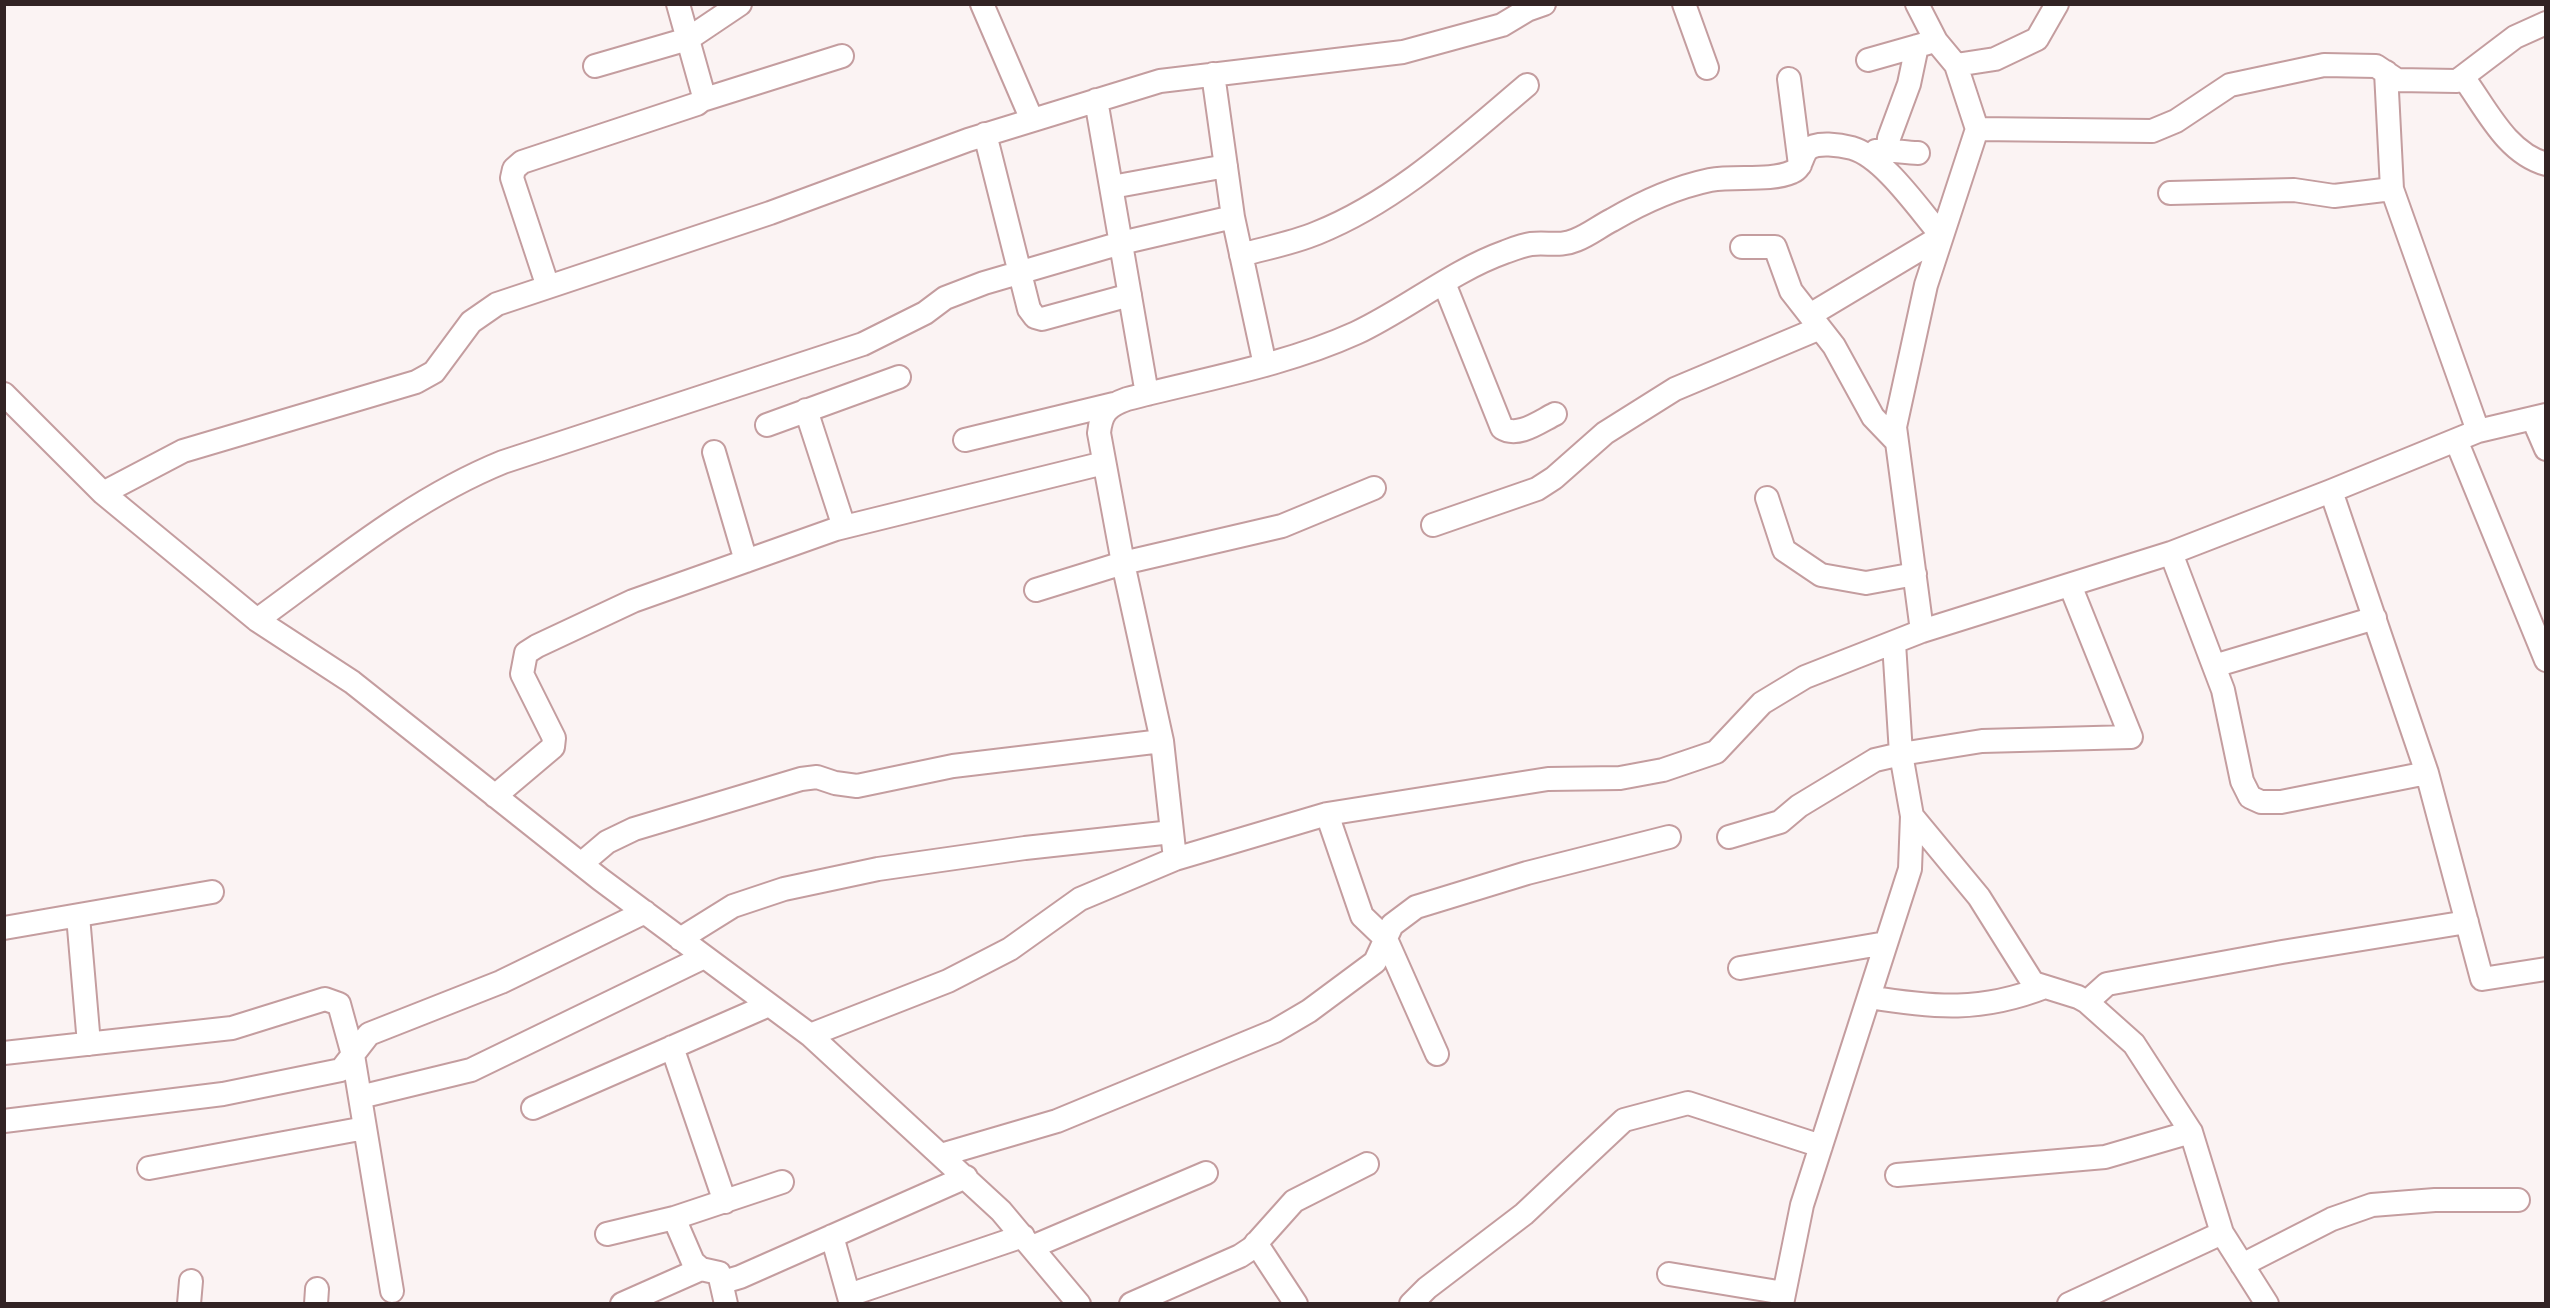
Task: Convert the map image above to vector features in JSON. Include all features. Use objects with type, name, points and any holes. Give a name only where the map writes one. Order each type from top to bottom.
[{"type":"street","points":[[678,4],[703,93],[702,100]]},
{"type":"street","points":[[595,66],[688,39],[740,4]]},
{"type":"street","points":[[982,4],[1032,120]]},
{"type":"street","points":[[104,493],[183,451],[416,382],[435,372],[471,322],[497,304],[770,213],[985,134],[1160,81],[1403,52],[1502,25],[1527,10],[1544,4]]},
{"type":"street","points":[[1684,4],[1707,68]]},
{"type":"street","points":[[1888,150],[1889,138],[1926,44],[1917,4]]},
{"type":"street","points":[[1956,65],[1995,59],[2037,39],[2057,4]]},
{"type":"street","points":[[1977,129],[2152,131],[2175,121],[2230,85],[2324,65],[2376,66],[2397,80],[2457,81],[2515,37],[2546,23]]},
{"type":"street","points":[[1868,60],[1926,44]]},
{"type":"street","points":[[1922,631],[1896,428],[1926,285],[1977,129],[1956,65],[1926,44]]},
{"type":"street","points":[[548,287],[512,178],[514,169],[522,162],[697,104],[702,100],[842,56]]},
{"type":"street","points":[[2386,72],[2392,189],[2478,431]]},
{"type":"street","points":[[1213,74],[1233,217],[1265,365]]},
{"type":"street","points":[[2463,77],[2512,145],[2526,157],[2546,164]]},
{"type":"street","points":[[1789,79],[1800,165]]},
{"type":"street","points":[[1241,255],[1316,234],[1378,201],[1455,146],[1527,85]]},
{"type":"street","points":[[1096,100],[1147,394]]},
{"type":"street","points":[[985,134],[1029,309],[1035,317],[1042,319],[1130,295]]},
{"type":"street","points":[[965,440],[1287,359],[1356,333],[1501,253],[1529,244],[1563,245],[1578,240],[1615,218],[1689,186],[1711,180],[1794,172],[1807,150],[1814,146],[1850,147],[1875,158],[1942,236]]},
{"type":"street","points":[[1866,153],[1888,150],[1918,153]]},
{"type":"street","points":[[1112,187],[1226,166]]},
{"type":"street","points":[[2170,194],[2295,190],[2334,196],[2392,189]]},
{"type":"street","points":[[257,620],[406,512],[473,474],[503,462],[863,344],[925,313],[945,298],[984,283],[1121,243],[1233,217]]},
{"type":"street","points":[[1433,525],[1537,489],[1554,478],[1605,433],[1675,389],[1815,321],[1942,236]]},
{"type":"street","points":[[1742,247],[1775,247],[1791,291],[1834,346],[1873,417],[1896,441]]},
{"type":"street","points":[[1444,283],[1502,428],[1510,433],[1518,432],[1555,414]]},
{"type":"street","points":[[767,424],[899,377]]},
{"type":"street","points":[[4,394],[104,493],[257,620],[352,682],[580,864],[810,1035],[1001,1210],[1079,1304]]},
{"type":"street","points":[[1114,404],[1105,410],[1099,434],[1123,563],[1162,741],[1175,859]]},
{"type":"street","points":[[806,410],[844,527]]},
{"type":"street","points":[[810,1035],[948,981],[1010,949],[1080,899],[1175,859],[1327,814],[1548,779],[1620,778],[1663,770],[1716,752],[1762,703],[1784,688],[1805,677],[1922,631],[2171,553],[2478,431],[2539,417],[2546,449]]},
{"type":"street","points":[[2456,440],[2546,660]]},
{"type":"street","points":[[714,452],[746,561]]},
{"type":"street","points":[[495,796],[553,747],[554,738],[522,674],[526,653],[633,601],[844,527],[1104,463]]},
{"type":"street","points":[[1035,590],[1123,563],[1282,526],[1374,488]]},
{"type":"street","points":[[2331,491],[2427,773],[2482,979],[2546,969]]},
{"type":"street","points":[[1767,498],[1784,550],[1821,575],[1866,584],[1915,574]]},
{"type":"street","points":[[2171,553],[2223,690],[2242,781],[2250,797],[2261,802],[2281,802],[2427,773]]},
{"type":"street","points":[[1729,837],[1780,822],[1799,806],[1875,760],[1982,741],[2131,738],[2070,585]]},
{"type":"street","points":[[2214,666],[2375,618]]},
{"type":"street","points":[[1670,1274],[1783,1298],[1802,1205],[1910,869],[1912,816],[1901,754],[1894,643]]},
{"type":"street","points":[[580,864],[607,842],[634,829],[801,779],[817,777],[835,783],[857,786],[953,766],[1162,741]]},
{"type":"street","points":[[1327,814],[1362,916],[1386,939],[1437,1054]]},
{"type":"street","points":[[1912,816],[1979,897],[2033,984],[2087,1002],[2134,1044],[2191,1132],[2222,1233],[2267,1304]]},
{"type":"street","points":[[680,939],[733,906],[784,889],[878,870],[1025,848],[1172,832]]},
{"type":"street","points":[[941,1155],[1057,1121],[1275,1031],[1310,1011],[1375,962],[1392,925],[1416,907],[1527,873],[1669,837]]},
{"type":"street","points":[[4,928],[212,892]]},
{"type":"street","points":[[4,1121],[223,1094],[341,1070],[369,1034],[501,982],[645,912]]},
{"type":"street","points":[[78,916],[89,1044]]},
{"type":"street","points":[[2087,1002],[2107,984],[2282,952],[2467,922]]},
{"type":"street","points":[[1740,968],[1886,943]]},
{"type":"street","points":[[360,1097],[471,1070],[704,957]]},
{"type":"street","points":[[1869,997],[1922,1006],[1960,1008],[2015,999],[2045,987]]},
{"type":"street","points":[[4,1053],[232,1028],[325,999],[339,1004],[353,1055],[392,1291]]},
{"type":"street","points":[[533,1108],[769,1005]]},
{"type":"street","points":[[672,1047],[725,1202]]},
{"type":"street","points":[[1411,1304],[1427,1288],[1524,1214],[1623,1120],[1688,1103],[1821,1146]]},
{"type":"street","points":[[150,1168],[365,1128]]},
{"type":"street","points":[[1897,1175],[2105,1157],[2191,1132]]},
{"type":"street","points":[[1131,1304],[1240,1256],[1256,1243],[1294,1201],[1367,1164]]},
{"type":"street","points":[[832,1236],[850,1299],[1027,1241],[1206,1173]]},
{"type":"street","points":[[724,1293],[740,1277],[966,1177]]},
{"type":"street","points":[[607,1234],[674,1218],[782,1182]]},
{"type":"street","points":[[2242,1265],[2331,1219],[2372,1205],[2436,1200],[2518,1200]]},
{"type":"street","points":[[674,1218],[693,1262],[701,1269],[719,1273],[724,1293]]},
{"type":"street","points":[[2069,1304],[2222,1233]]},
{"type":"street","points":[[1256,1243],[1296,1304]]},
{"type":"street","points":[[622,1304],[701,1269]]},
{"type":"street","points":[[189,1304],[191,1281]]}]
